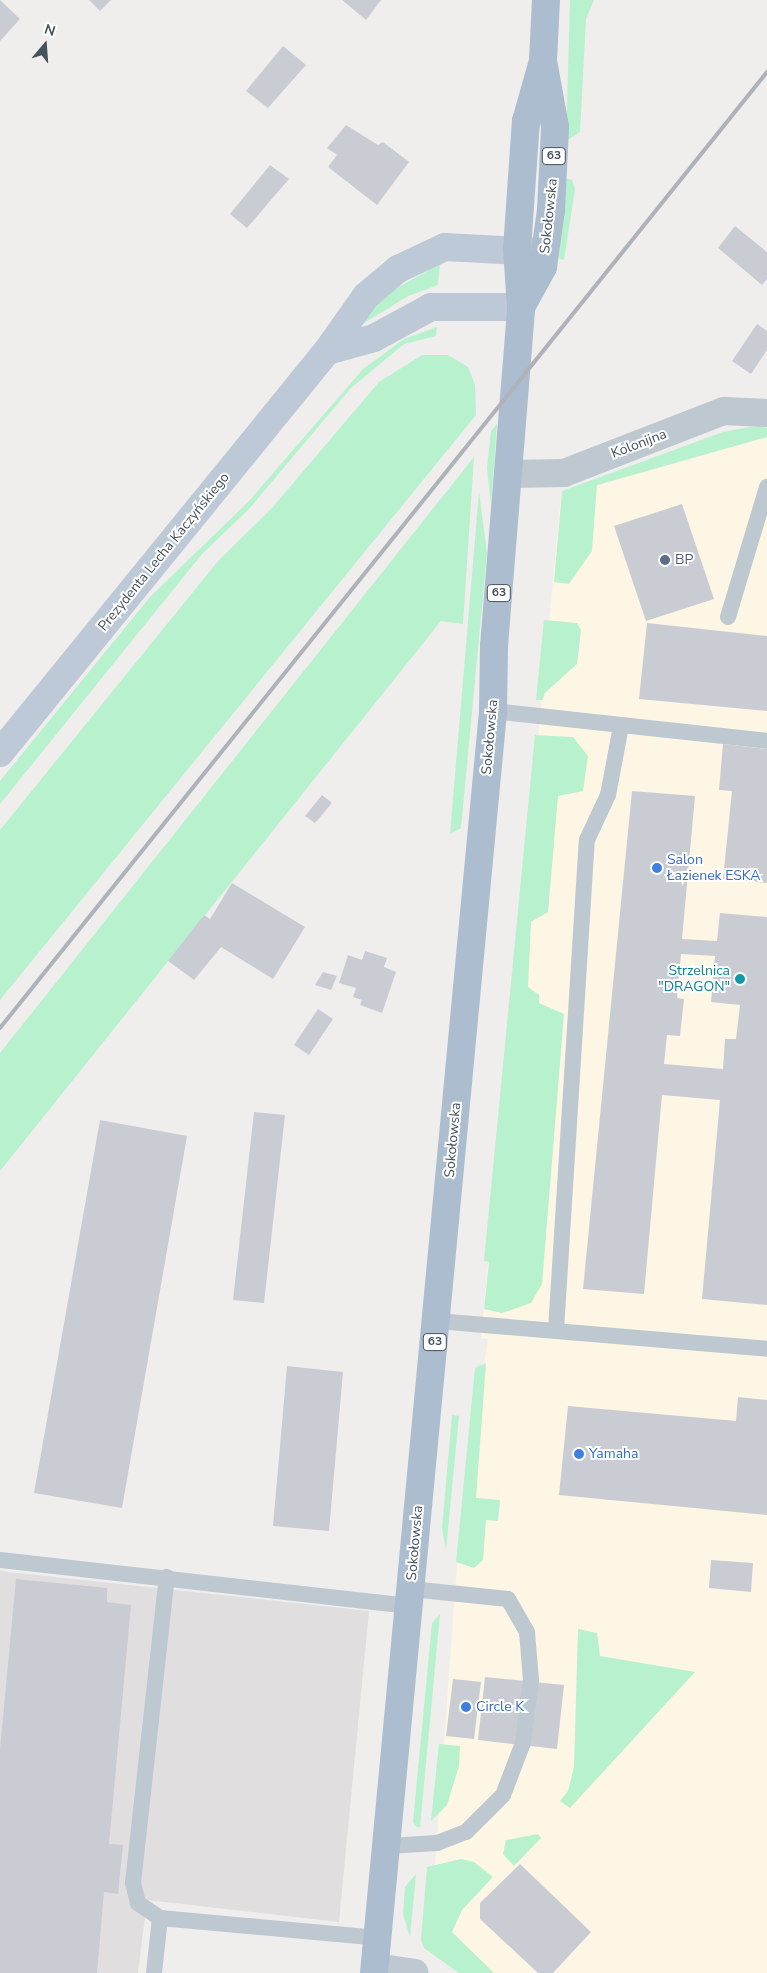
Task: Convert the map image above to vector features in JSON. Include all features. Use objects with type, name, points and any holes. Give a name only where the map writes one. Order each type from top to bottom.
[{"type":"main road","name":"Sokołowska","points":[[375,1970],[493,711],[494,646],[510,474],[521,307],[518,249],[526,121],[543,61],[546,0]]},
{"type":"main road","name":"Sokołowska","points":[[521,307],[538,282],[546,252],[555,127],[543,61]]},
{"type":"main road","name":"Prezydenta Lecha Kaczyńskiego","points":[[0,753],[328,351],[361,301],[415,259],[445,246],[465,244],[546,252]]},
{"type":"main road","points":[[328,351],[374,338],[432,306],[521,307]]},
{"type":"street","name":"Kolonijna","points":[[510,474],[564,473],[724,411],[767,413]]},
{"type":"street","points":[[375,1970],[415,1973]]},
{"type":"lane","points":[[728,617],[767,487]]},
{"type":"lane","points":[[493,711],[767,741]]},
{"type":"lane","points":[[556,1330],[587,840],[608,795],[622,726]]},
{"type":"lane","points":[[437,1320],[767,1349]]},
{"type":"lane","points":[[0,1560],[167,1577],[410,1598],[508,1599],[527,1632],[531,1680],[523,1743],[503,1795],[466,1832],[437,1843],[387,1846]]},
{"type":"lane","points":[[167,1577],[133,1883],[138,1903],[160,1918],[378,1938]]},
{"type":"lane","points":[[154,1973],[160,1918]]},
{"type":"shaded area","points":[[767,437],[767,1973],[476,1973],[442,1941],[435,1865],[461,1510],[488,1339],[481,1338],[561,496]]},
{"type":"shaded area","points":[[0,1571],[369,1611],[339,1922],[147,1900],[138,1973],[0,1973]]},
{"type":"green space","points":[[570,0],[594,0],[586,19],[580,132],[566,141]]},
{"type":"green space","points":[[564,178],[572,180],[575,189],[564,260],[559,259]]},
{"type":"green space","points":[[440,264],[438,285],[408,296],[361,325],[372,302]]},
{"type":"green space","points":[[437,327],[436,336],[404,344],[351,388],[249,509],[202,554],[0,804],[0,781],[150,597],[249,501],[363,369],[404,339]]},
{"type":"green space","points":[[422,355],[448,355],[468,367],[475,385],[476,415],[0,1000],[0,830],[219,560],[272,508],[379,382]]},
{"type":"green space","points":[[497,424],[491,505],[487,468],[491,431]]},
{"type":"green space","points":[[756,426],[767,428],[767,437],[597,485],[592,551],[569,584],[554,582],[562,491],[723,432]]},
{"type":"green space","points":[[474,457],[463,624],[441,621],[0,1171],[0,1053]]},
{"type":"green space","points":[[479,492],[487,553],[461,828],[450,834]]},
{"type":"green space","points":[[544,620],[577,623],[581,630],[577,664],[544,694],[543,700],[536,700]]},
{"type":"green space","points":[[535,735],[573,737],[588,756],[583,791],[558,796],[548,912],[531,922],[528,987],[539,995],[539,1003],[564,1014],[542,1284],[531,1303],[502,1313],[484,1309],[489,1262],[484,1261]]},
{"type":"green space","points":[[486,1363],[476,1498],[500,1500],[498,1521],[486,1520],[483,1560],[474,1568],[456,1562],[475,1368]]},
{"type":"green space","points":[[452,1415],[459,1416],[446,1550],[442,1529]]},
{"type":"green space","points":[[440,1614],[420,1827],[417,1827],[413,1822],[432,1623]]},
{"type":"green space","points":[[578,1629],[597,1633],[600,1656],[695,1672],[570,1808],[560,1801],[568,1791],[574,1767]]},
{"type":"green space","points":[[439,1744],[460,1746],[459,1766],[447,1805],[431,1821]]},
{"type":"green space","points":[[538,1834],[541,1838],[514,1866],[503,1854],[506,1840]]},
{"type":"green space","points":[[461,1859],[474,1862],[493,1877],[462,1910],[452,1932],[494,1973],[459,1973],[424,1948],[421,1940],[427,1867]]},
{"type":"green space","points":[[416,1874],[410,1937],[403,1914],[405,1887]]},
{"type":"building","points":[[0,0],[20,19],[0,41]]},
{"type":"building","points":[[89,0],[111,0],[100,11]]},
{"type":"building","points":[[342,0],[381,0],[366,20]]},
{"type":"building","points":[[283,46],[306,65],[268,108],[246,91]]},
{"type":"building","points":[[346,125],[378,145],[383,142],[409,162],[377,205],[328,167],[337,155],[327,148]]},
{"type":"building","points":[[270,165],[289,179],[247,228],[230,214]]},
{"type":"building","points":[[735,226],[767,252],[767,279],[762,285],[718,248]]},
{"type":"building","points":[[757,324],[767,331],[767,350],[751,374],[732,361]]},
{"type":"building","points":[[682,504],[714,599],[646,621],[614,526]]},
{"type":"building","points":[[647,623],[767,636],[767,711],[639,699]]},
{"type":"building","points":[[723,744],[767,749],[767,883],[723,879],[732,791],[719,790]]},
{"type":"building","points":[[632,791],[695,796],[682,939],[717,941],[720,913],[767,917],[767,1305],[702,1299],[720,1100],[662,1095],[644,1294],[583,1289]],"holes":[[[681,954],[715,956],[711,1002],[740,1005],[736,1039],[725,1039],[723,1069],[664,1064],[667,1035],[680,1036],[684,999],[677,998]]]},
{"type":"building","points":[[322,795],[332,803],[315,823],[305,816]]},
{"type":"building","points":[[232,883],[305,927],[273,979],[221,947],[194,980],[168,961],[204,915],[210,919]]},
{"type":"building","points":[[365,951],[387,958],[384,967],[396,972],[382,1013],[360,1005],[362,1000],[353,997],[356,988],[339,983],[348,955],[362,960]]},
{"type":"building","points":[[323,972],[337,976],[331,990],[315,985]]},
{"type":"building","points":[[318,1009],[333,1019],[309,1055],[294,1045]]},
{"type":"building","points":[[254,1112],[285,1115],[264,1303],[233,1300]]},
{"type":"building","points":[[100,1120],[187,1136],[122,1508],[34,1493]]},
{"type":"building","points":[[287,1366],[343,1372],[329,1531],[273,1526]]},
{"type":"building","points":[[738,1397],[767,1400],[767,1515],[559,1495],[568,1406],[736,1421]]},
{"type":"building","points":[[711,1560],[753,1563],[751,1592],[709,1588]]},
{"type":"building","points":[[16,1579],[107,1588],[107,1602],[131,1605],[109,1844],[123,1845],[118,1894],[104,1892],[97,1973],[0,1973],[0,1749]]},
{"type":"building","points":[[485,1677],[564,1685],[557,1749],[478,1740]]},
{"type":"building","points":[[453,1679],[481,1682],[474,1739],[446,1736]]},
{"type":"building","points":[[520,1864],[591,1932],[553,1973],[538,1973],[480,1919],[480,1903]]},
{"type":"railway","points":[[0,1028],[767,72]]},
{"type":"place","name":"BP","points":[[665,560]]},
{"type":"place","name":"Salon Łazienek ESKA","points":[[657,868]]},
{"type":"place","name":"Strzelnica \"DRAGON\"","points":[[740,979]]},
{"type":"place","name":"Yamaha","points":[[579,1454]]},
{"type":"place","name":"Circle K","points":[[466,1707]]}]
